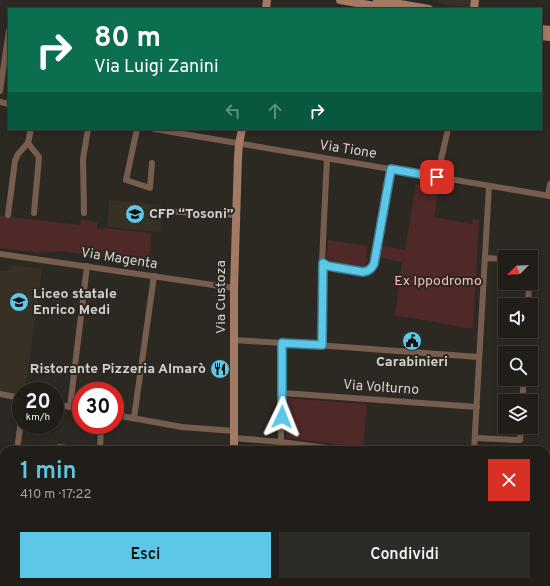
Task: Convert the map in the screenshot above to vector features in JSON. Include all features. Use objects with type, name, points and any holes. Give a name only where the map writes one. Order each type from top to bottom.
[{"type":"street","points":[[340,0],[387,8]]},
{"type":"street","points":[[376,0],[423,8]]},
{"type":"street","points":[[0,91],[8,37]]},
{"type":"street","points":[[8,215],[15,161],[18,154],[28,143],[30,130]]},
{"type":"street","points":[[84,213],[83,159],[88,130]]},
{"type":"street","points":[[137,130],[126,180],[150,188],[152,163]]},
{"type":"street","name":"Via Tione","points":[[164,130],[549,196],[550,184]]},
{"type":"street","name":"Via Custoza","points":[[234,446],[234,288],[239,144],[242,130]]},
{"type":"street","points":[[437,177],[448,130]]},
{"type":"street","points":[[28,143],[39,157],[34,213]]},
{"type":"street","points":[[322,345],[323,263],[327,159]]},
{"type":"street","points":[[323,263],[328,266],[363,272],[371,269],[374,264],[391,169]]},
{"type":"street","points":[[474,446],[489,186]]},
{"type":"street","points":[[161,211],[236,215]]},
{"type":"street","name":"Via Magenta","points":[[0,254],[234,288]]},
{"type":"street","points":[[485,258],[498,259]]},
{"type":"street","points":[[64,406],[70,407],[87,266]]},
{"type":"street","points":[[134,418],[154,276]]},
{"type":"street","points":[[234,340],[479,357]]},
{"type":"street","points":[[281,442],[283,393],[282,343]]},
{"type":"street","name":"Via Volturno","points":[[283,393],[477,407]]},
{"type":"street","points":[[0,394],[12,396]]},
{"type":"street","points":[[124,417],[305,446]]},
{"type":"street","points":[[17,446],[19,434]]},
{"type":"street","points":[[100,446],[101,434]]},
{"type":"street","points":[[475,438],[520,440],[520,434]]},
{"type":"shaded area","points":[[439,0],[472,0],[471,8],[438,3]]},
{"type":"shaded area","name":"CFP “Tosoni”","points":[[109,200],[161,205],[161,232],[107,227]]},
{"type":"shaded area","name":"Liceo statale Enrico Medi","points":[[10,265],[42,269],[26,382],[12,382],[12,394],[0,392],[0,270],[8,271]]},
{"type":"green space","name":"Ex Ippodromo","points":[[416,184],[430,186],[430,191],[438,192],[434,217],[473,224],[473,219],[479,220],[473,329],[395,315],[402,262],[379,257],[381,245],[405,250]]},
{"type":"green space","points":[[0,216],[80,225],[81,220],[97,222],[97,229],[103,230],[104,228],[151,233],[150,267],[61,251],[42,253],[0,248]]},
{"type":"green space","points":[[328,240],[367,246],[366,257],[368,258],[366,265],[363,268],[331,262],[327,258]]},
{"type":"green space","points":[[286,398],[367,404],[363,446],[348,446],[287,438]]},
{"type":"place","name":"CFP “Tosoni”","points":[[135,214]]},
{"type":"place","name":"Liceo statale Enrico Medi","points":[[19,302]]},
{"type":"place","name":"Carabinieri","points":[[412,341]]},
{"type":"place","name":"Ristorante Pizzeria Almarò","points":[[220,369]]},
{"type":"route","points":[[282,417],[282,343],[322,345],[323,263],[328,266],[363,272],[371,269],[374,264],[391,169],[437,177]]}]
